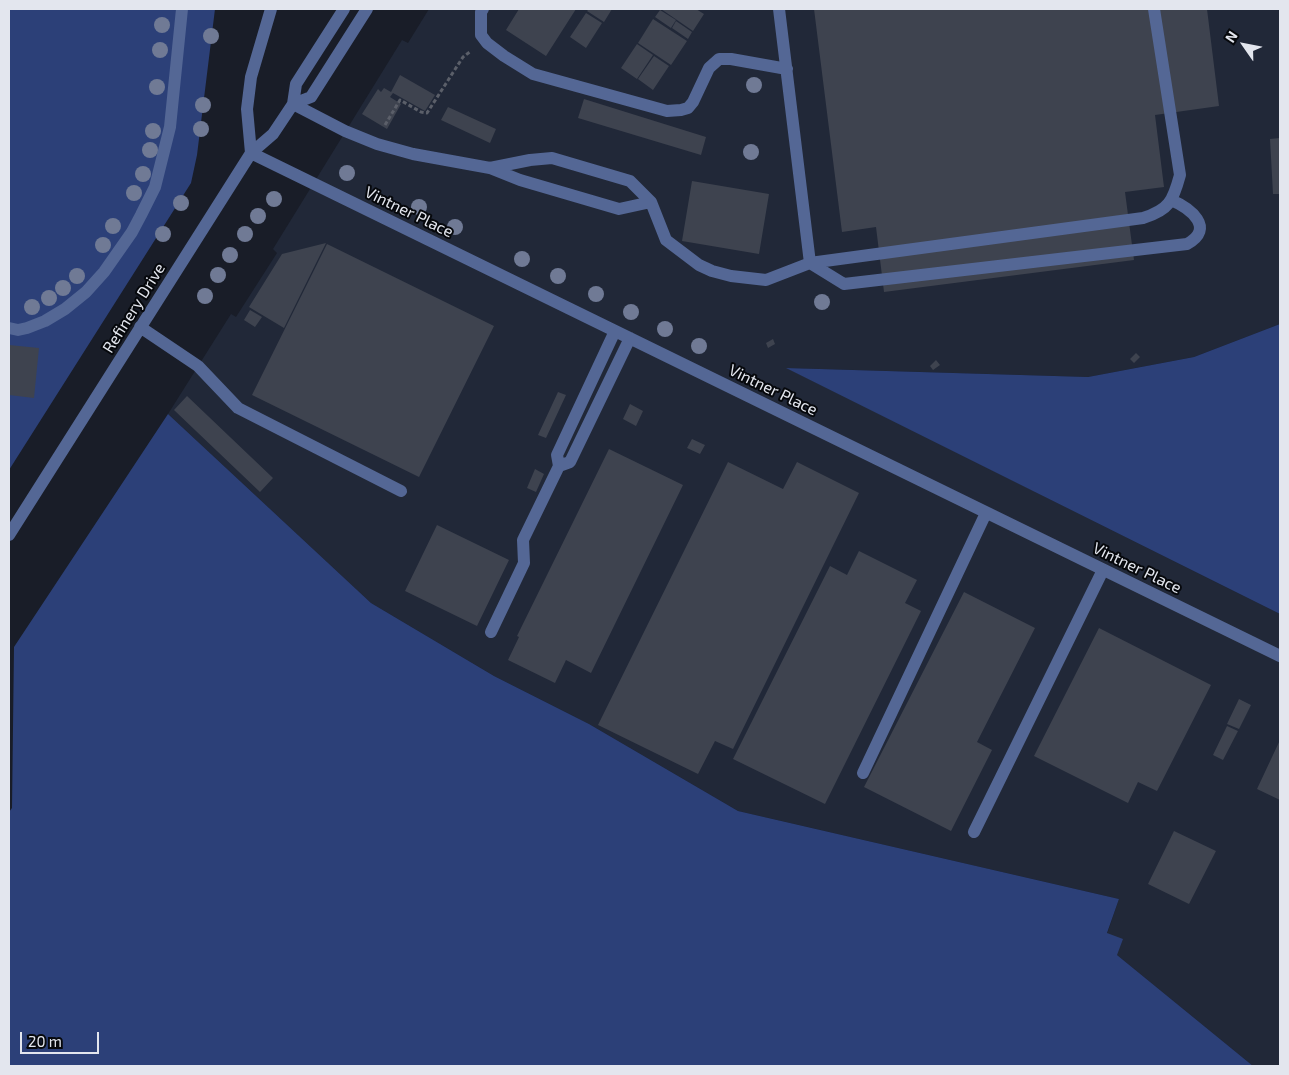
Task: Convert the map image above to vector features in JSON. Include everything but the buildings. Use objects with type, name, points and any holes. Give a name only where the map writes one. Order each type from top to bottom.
[{"type":"street","points":[[9,328],[18,330],[45,321],[65,309],[86,292],[104,272],[142,215],[155,187],[170,127],[182,9]]},
{"type":"street","points":[[251,153],[247,109],[250,85],[271,9]]},
{"type":"street","name":"Refinery Drive","points":[[9,535],[251,153],[273,134],[293,104],[296,84],[344,9]]},
{"type":"street","name":"Refinery Drive","points":[[293,104],[311,96],[367,9]]},
{"type":"street","points":[[483,9],[481,12],[481,35],[484,39],[504,56],[532,74],[667,111],[688,108],[693,102],[709,68],[719,59],[731,59],[787,69]]},
{"type":"street","points":[[780,9],[810,263]]},
{"type":"street","points":[[490,168],[530,160],[552,158],[630,181],[651,202],[666,240],[698,265],[712,271],[751,280],[766,280],[810,263],[1143,218],[1158,213],[1171,200],[1180,175],[1154,9]]},
{"type":"street","points":[[293,104],[345,131],[377,144],[414,154],[490,168],[520,180],[619,209],[651,202]]},
{"type":"street","name":"Vintner Place","points":[[251,153],[1280,656]]},
{"type":"street","points":[[810,263],[844,284],[1187,244],[1198,234],[1199,220],[1192,211],[1182,204],[1171,200]]},
{"type":"street","points":[[140,328],[198,366],[238,408],[401,491]]},
{"type":"street","points":[[491,632],[524,563],[523,540],[559,466],[557,455],[615,331]]},
{"type":"street","points":[[559,466],[570,462],[630,338]]},
{"type":"street","points":[[863,773],[986,513]]},
{"type":"street","points":[[974,832],[1102,570]]},
{"type":"path","points":[[377,144],[382,129],[400,100],[421,112],[427,113],[463,57],[484,39]]},
{"type":"shaded area","points":[[9,9],[215,9],[197,155],[191,183],[9,470]]},
{"type":"shaded area","points":[[429,9],[1280,9],[1280,324],[1194,357],[1088,377],[787,368],[1280,614],[1280,1066],[1253,1066],[1117,955],[1107,934],[1119,899],[738,811],[589,724],[494,676],[371,603],[168,414],[231,314],[236,317],[277,253],[273,249],[402,40],[408,43]]},
{"type":"shaded area","points":[[1280,324],[1280,614],[786,368],[1088,377],[1194,357]]},
{"type":"shaded area","points":[[168,414],[371,603],[494,676],[589,724],[738,811],[1119,899],[1107,933],[1123,939],[1117,955],[1253,1066],[9,1066],[9,812],[12,808],[14,647]]}]
